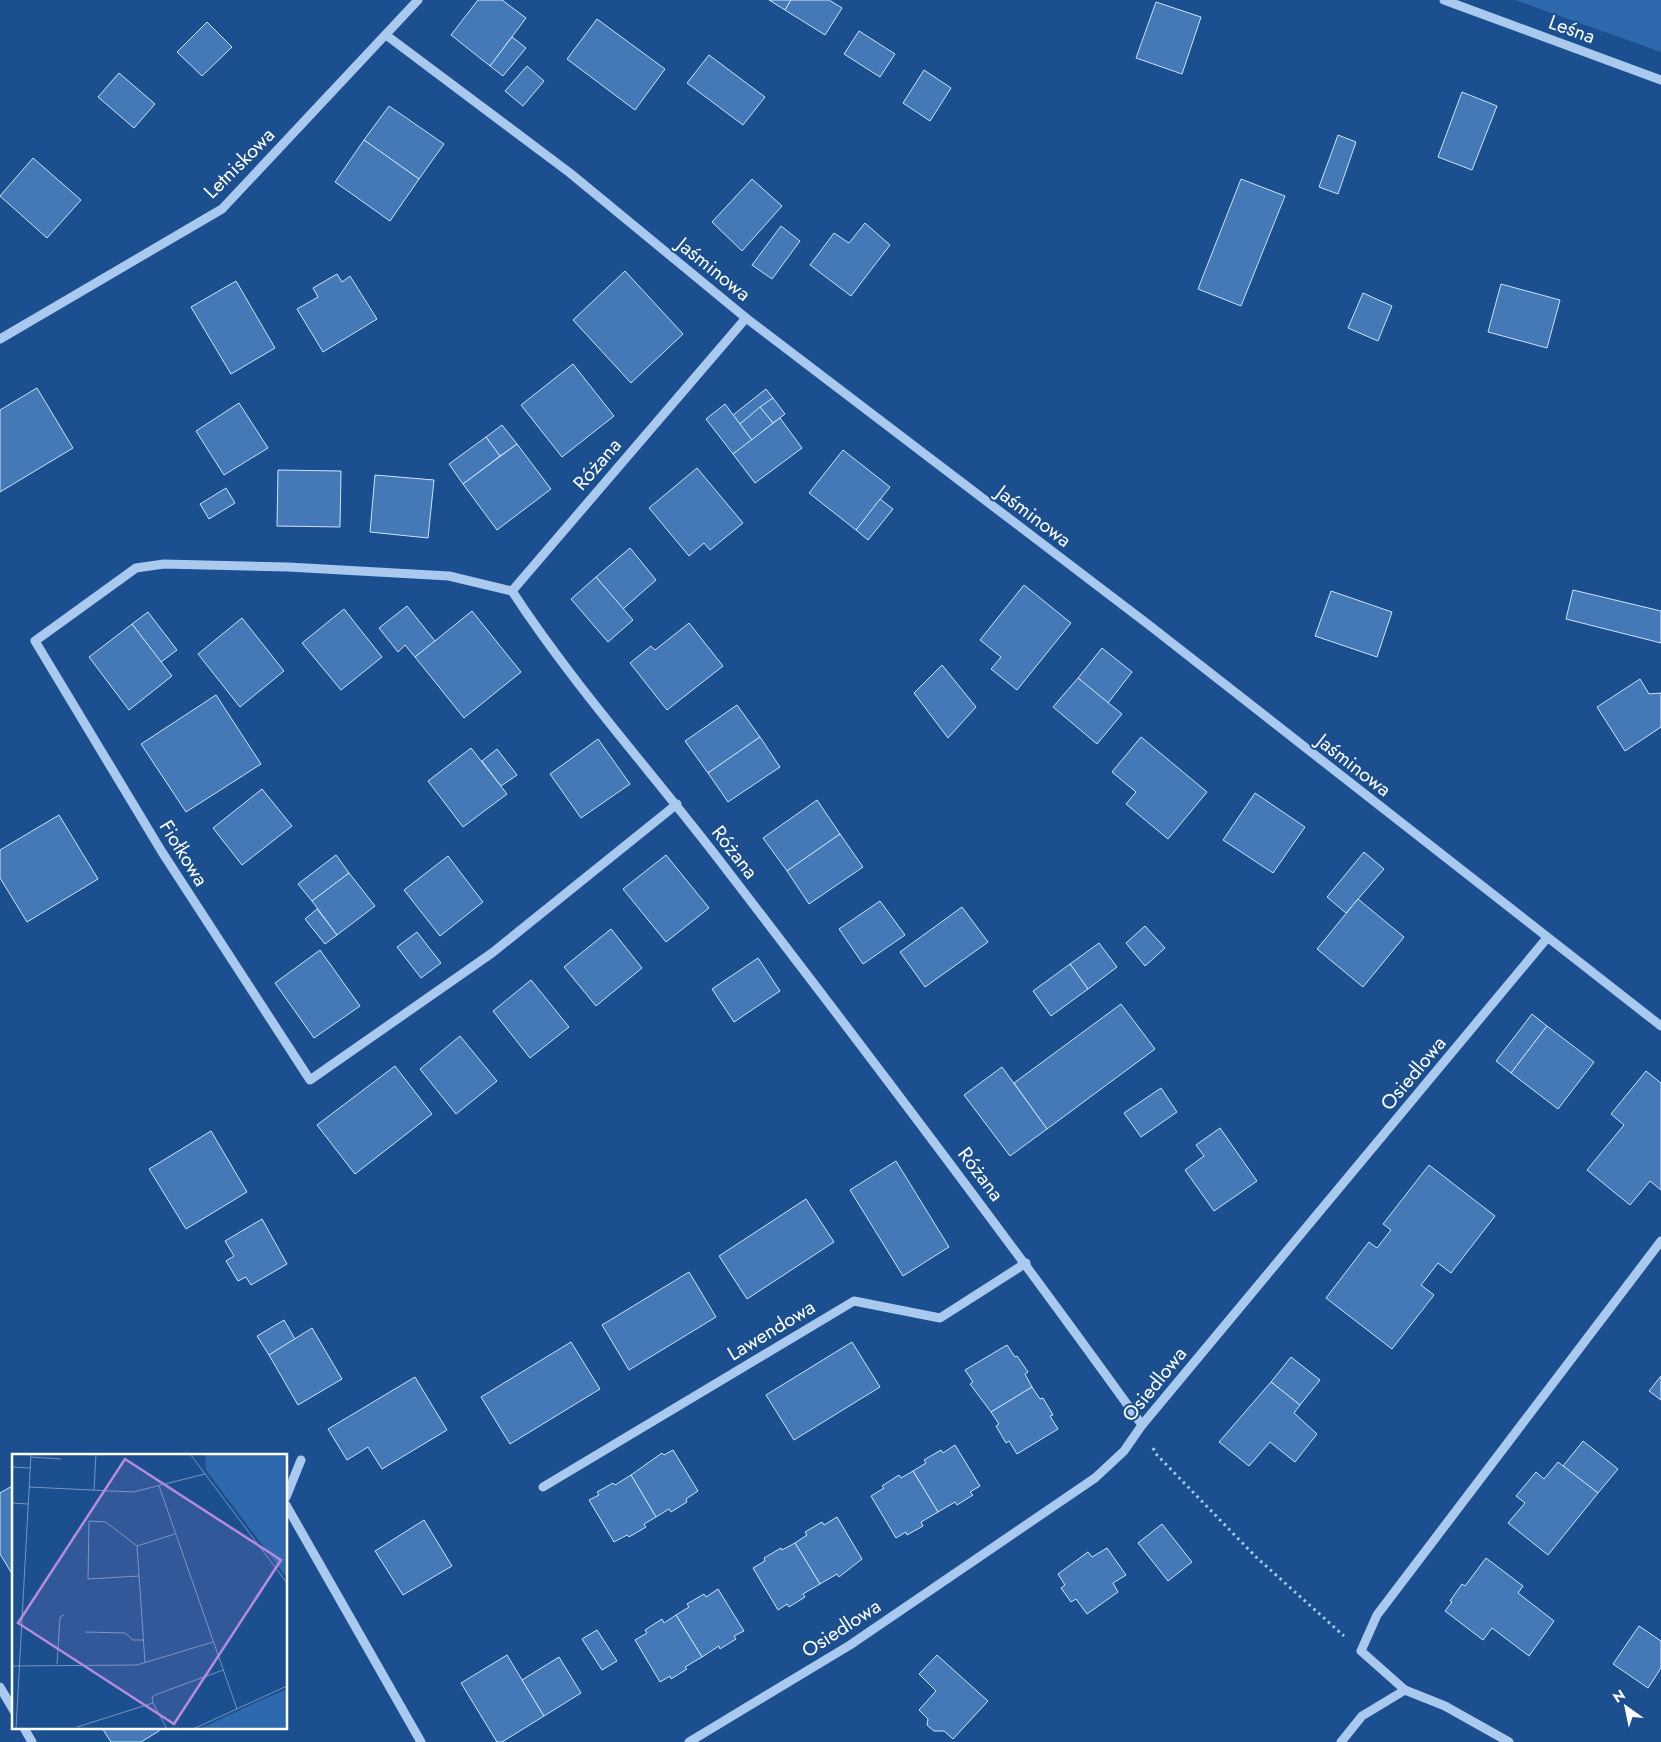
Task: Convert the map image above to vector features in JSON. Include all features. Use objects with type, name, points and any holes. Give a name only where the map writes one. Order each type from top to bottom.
[{"type":"street","name":"Letniskowa","points":[[0,339],[222,209],[418,0]]},
{"type":"street","name":"Leśna","points":[[1444,0],[1661,80]]},
{"type":"street","name":"Jaśminowa","points":[[386,35],[570,174],[746,318],[1149,625],[1661,1026]]},
{"type":"street","name":"Różana","points":[[746,318],[512,591],[537,629],[676,804],[916,1116],[1026,1263],[1142,1425]]},
{"type":"street","name":"Fiołkowa","points":[[512,591],[449,576],[288,567],[164,564],[136,568],[35,642],[162,852],[310,1080],[492,953],[676,804]]},
{"type":"street","name":"Osiedlowa","points":[[690,1742],[850,1645],[1095,1478],[1124,1451],[1142,1425],[1547,938]]},
{"type":"street","points":[[1509,1742],[1445,1706],[1405,1690],[1361,1651],[1377,1615],[1661,1241]]},
{"type":"street","name":"Lawendowa","points":[[543,1487],[854,1301],[940,1318],[1026,1263]]},
{"type":"street","points":[[288,1492],[301,1460]]},
{"type":"street","points":[[288,1509],[421,1742]]},
{"type":"street","points":[[0,1687],[12,1708]]},
{"type":"street","points":[[1342,1742],[1362,1716],[1405,1690]]},
{"type":"street","points":[[25,1730],[32,1742]]},
{"type":"path","points":[[1142,1425],[1157,1454],[1256,1557],[1361,1651]]},
{"type":"shaded area","points":[[1515,0],[1661,0],[1661,52]]},
{"type":"building","points":[[478,0],[502,0],[526,18],[490,66],[451,35]]},
{"type":"building","points":[[769,0],[791,0],[785,10]]},
{"type":"building","points":[[791,0],[829,0],[842,8],[825,35],[785,10]]},
{"type":"building","points":[[1156,2],[1201,17],[1182,74],[1136,58]]},
{"type":"building","points":[[597,19],[665,69],[635,110],[567,59]]},
{"type":"building","points":[[207,22],[232,47],[202,76],[177,52]]},
{"type":"building","points":[[859,31],[895,54],[880,77],[844,54]]},
{"type":"building","points":[[512,37],[526,48],[503,76],[490,66]]},
{"type":"building","points":[[709,55],[765,97],[743,125],[687,83]]},
{"type":"building","points":[[527,66],[544,81],[523,106],[505,91]]},
{"type":"building","points":[[924,70],[951,88],[930,121],[903,103]]},
{"type":"building","points":[[119,73],[155,104],[134,128],[98,97]]},
{"type":"building","points":[[1462,92],[1497,106],[1472,170],[1438,157]]},
{"type":"building","points":[[389,106],[444,144],[419,179],[364,140]]},
{"type":"building","points":[[1338,135],[1356,142],[1338,194],[1319,187]]},
{"type":"building","points":[[364,140],[419,179],[390,221],[335,182]]},
{"type":"building","points":[[33,158],[81,200],[47,238],[0,196]]},
{"type":"building","points":[[752,179],[782,206],[742,251],[712,222]]},
{"type":"building","points":[[1241,179],[1285,196],[1241,306],[1198,289]]},
{"type":"building","points":[[865,223],[890,245],[851,296],[810,265],[834,233],[849,243]]},
{"type":"building","points":[[781,226],[800,241],[772,279],[752,265]]},
{"type":"building","points":[[625,271],[683,334],[631,383],[573,320]]},
{"type":"building","points":[[337,274],[342,282],[350,276],[377,319],[323,352],[297,309],[318,297],[313,288]]},
{"type":"building","points":[[236,281],[275,348],[231,374],[191,307]]},
{"type":"building","points":[[1501,284],[1560,300],[1547,348],[1488,332]]},
{"type":"building","points":[[1363,293],[1392,306],[1378,341],[1348,328]]},
{"type":"building","points":[[573,364],[614,416],[562,457],[521,405]]},
{"type":"building","points":[[37,388],[73,448],[0,492],[0,410]]},
{"type":"building","points":[[766,389],[773,398],[740,424],[733,415]]},
{"type":"building","points":[[773,398],[785,414],[773,423],[760,407]]},
{"type":"building","points":[[239,403],[268,448],[224,475],[196,431]]},
{"type":"building","points":[[725,404],[752,440],[733,454],[706,419]]},
{"type":"building","points":[[760,407],[773,423],[752,440],[740,424]]},
{"type":"building","points":[[780,418],[802,448],[755,483],[733,454]]},
{"type":"building","points":[[502,425],[517,444],[500,456],[486,437]]},
{"type":"building","points":[[486,437],[500,456],[463,484],[449,464]]},
{"type":"building","points":[[517,444],[551,489],[497,530],[463,484]]},
{"type":"building","points":[[843,450],[890,487],[856,530],[809,493]]},
{"type":"building","points":[[697,468],[743,523],[710,550],[704,543],[689,556],[649,508]]},
{"type":"building","points":[[278,470],[341,471],[340,527],[277,526]]},
{"type":"building","points":[[375,475],[434,480],[428,538],[370,532]]},
{"type":"building","points":[[226,488],[235,503],[209,519],[200,504]]},
{"type":"building","points":[[880,499],[893,509],[868,540],[856,530]]},
{"type":"building","points":[[630,548],[656,580],[623,609],[596,577]]},
{"type":"building","points":[[596,577],[633,620],[608,642],[571,599]]},
{"type":"building","points":[[1024,585],[1071,623],[1017,690],[991,669],[1001,657],[980,640]]},
{"type":"building","points":[[1573,590],[1661,611],[1661,643],[1566,619]]},
{"type":"building","points":[[1331,591],[1392,612],[1377,657],[1315,636]]},
{"type":"building","points":[[407,606],[435,641],[415,657],[405,645],[398,652],[379,628]]},
{"type":"building","points":[[344,609],[382,657],[341,690],[302,643]]},
{"type":"building","points":[[472,611],[521,672],[464,718],[415,657]]},
{"type":"building","points":[[148,612],[177,650],[161,662],[132,624]]},
{"type":"building","points":[[242,618],[284,671],[240,707],[198,654]]},
{"type":"building","points":[[689,623],[723,666],[667,710],[630,663],[651,646],[655,650]]},
{"type":"building","points":[[132,624],[172,676],[129,710],[89,657]]},
{"type":"building","points":[[1102,648],[1132,672],[1108,703],[1078,678]]},
{"type":"building","points":[[942,665],[976,707],[948,738],[914,693]]},
{"type":"building","points":[[1078,678],[1122,714],[1097,744],[1053,707]]},
{"type":"building","points":[[1640,679],[1649,694],[1661,693],[1661,727],[1625,751],[1597,707]]},
{"type":"building","points":[[216,695],[261,764],[186,812],[141,744]]},
{"type":"building","points":[[737,705],[760,737],[708,773],[685,741]]},
{"type":"building","points":[[760,737],[780,767],[728,802],[708,773]]},
{"type":"building","points":[[1141,737],[1207,792],[1168,839],[1126,804],[1136,792],[1112,772]]},
{"type":"building","points":[[598,739],[630,784],[581,818],[550,774]]},
{"type":"building","points":[[471,748],[507,794],[463,827],[428,781]]},
{"type":"building","points":[[497,749],[517,775],[501,786],[482,761]]},
{"type":"building","points":[[262,789],[292,826],[242,865],[213,828]]},
{"type":"building","points":[[1255,793],[1305,827],[1273,873],[1223,840]]},
{"type":"building","points":[[817,800],[840,834],[787,871],[763,838]]},
{"type":"building","points":[[59,815],[98,879],[27,922],[0,878],[0,850]]},
{"type":"building","points":[[840,834],[863,867],[809,904],[787,871]]},
{"type":"building","points":[[1364,852],[1384,869],[1346,913],[1327,897]]},
{"type":"building","points":[[336,855],[349,873],[312,901],[298,884]]},
{"type":"building","points":[[666,855],[709,908],[666,942],[623,889]]},
{"type":"building","points":[[448,856],[483,902],[440,936],[404,890]]},
{"type":"building","points":[[349,873],[375,906],[337,935],[312,901]]},
{"type":"building","points":[[1358,899],[1404,937],[1363,987],[1317,949]]},
{"type":"building","points":[[880,901],[905,935],[863,964],[839,929]]},
{"type":"building","points":[[962,907],[988,942],[925,987],[900,952]]},
{"type":"building","points":[[317,909],[337,935],[325,944],[305,919]]},
{"type":"building","points":[[1145,926],[1165,948],[1145,966],[1126,943]]},
{"type":"building","points":[[611,929],[642,968],[596,1006],[564,967]]},
{"type":"building","points":[[417,932],[441,963],[421,978],[397,947]]},
{"type":"building","points":[[1099,943],[1117,967],[1088,989],[1070,964]]},
{"type":"building","points":[[320,950],[360,1006],[314,1038],[275,983]]},
{"type":"building","points":[[758,958],[780,991],[734,1022],[712,989]]},
{"type":"building","points":[[1070,964],[1088,989],[1051,1016],[1033,991]]},
{"type":"building","points":[[531,980],[569,1027],[530,1058],[493,1011]]},
{"type":"building","points":[[1121,1004],[1155,1049],[1047,1129],[1014,1083]]},
{"type":"building","points":[[1532,1014],[1547,1026],[1511,1073],[1496,1061]]},
{"type":"building","points":[[1547,1026],[1594,1062],[1558,1109],[1511,1073]]},
{"type":"building","points":[[460,1036],[497,1081],[456,1114],[420,1069]]},
{"type":"building","points":[[395,1066],[432,1114],[355,1174],[317,1125]]},
{"type":"building","points":[[1002,1067],[1047,1129],[1010,1156],[964,1095]]},
{"type":"building","points":[[1646,1071],[1661,1083],[1661,1190],[1650,1181],[1630,1205],[1587,1170],[1624,1125],[1611,1114]]},
{"type":"building","points":[[1161,1088],[1177,1112],[1141,1137],[1124,1113]]},
{"type":"building","points":[[1220,1128],[1257,1181],[1214,1211],[1185,1170],[1204,1156],[1196,1145]]},
{"type":"building","points":[[211,1131],[247,1192],[186,1229],[149,1169]]},
{"type":"building","points":[[896,1161],[949,1247],[903,1276],[850,1190]]},
{"type":"building","points":[[1429,1165],[1495,1216],[1451,1273],[1438,1263],[1421,1285],[1434,1295],[1392,1349],[1326,1298],[1369,1242],[1377,1248],[1391,1230],[1383,1224]]},
{"type":"building","points":[[806,1199],[834,1242],[747,1299],[719,1256]]},
{"type":"building","points":[[262,1219],[287,1264],[251,1285],[246,1277],[238,1281],[226,1261],[234,1256],[225,1241]]},
{"type":"building","points":[[689,1272],[716,1317],[629,1370],[602,1325]]},
{"type":"building","points":[[284,1320],[295,1339],[269,1355],[257,1336]]},
{"type":"building","points":[[312,1328],[342,1379],[298,1405],[269,1355]]},
{"type":"building","points":[[571,1342],[600,1389],[510,1444],[481,1397]]},
{"type":"building","points":[[852,1342],[880,1387],[794,1440],[766,1395]]},
{"type":"building","points":[[1007,1345],[1028,1372],[1025,1374],[1032,1387],[991,1412],[970,1384],[973,1382],[965,1370]]},
{"type":"building","points":[[1291,1357],[1320,1380],[1300,1405],[1271,1382]]},
{"type":"building","points":[[1661,1376],[1661,1400],[1649,1391]]},
{"type":"building","points":[[415,1377],[447,1430],[382,1469],[368,1447],[347,1460],[328,1429]]},
{"type":"building","points":[[1271,1382],[1300,1405],[1294,1413],[1317,1434],[1295,1462],[1270,1442],[1249,1466],[1219,1442]]},
{"type":"building","points":[[1032,1387],[1040,1399],[1043,1398],[1053,1415],[1050,1416],[1058,1429],[1017,1454],[1009,1441],[1006,1443],[996,1426],[999,1424],[991,1412]]},
{"type":"building","points":[[1583,1441],[1618,1469],[1598,1493],[1563,1466]]},
{"type":"building","points":[[955,1445],[980,1486],[970,1492],[973,1495],[957,1505],[955,1502],[938,1512],[913,1471],[926,1463],[924,1460],[941,1450],[943,1453]]},
{"type":"building","points":[[673,1450],[698,1491],[686,1499],[687,1502],[671,1512],[669,1509],[656,1517],[631,1475],[662,1453],[664,1455]]},
{"type":"building","points":[[1558,1462],[1598,1493],[1548,1555],[1508,1523],[1525,1503],[1516,1496],[1536,1472],[1544,1479]]},
{"type":"building","points":[[913,1471],[938,1512],[921,1522],[923,1526],[907,1535],[906,1532],[896,1538],[871,1496],[899,1475],[901,1478]]},
{"type":"building","points":[[631,1475],[656,1517],[644,1524],[646,1527],[629,1537],[627,1535],[614,1542],[589,1500],[599,1495],[597,1492],[613,1483],[615,1485]]},
{"type":"building","points":[[12,1486],[12,1574],[0,1554],[0,1493]]},
{"type":"building","points":[[837,1517],[862,1559],[839,1577],[837,1574],[820,1584],[795,1543],[807,1535],[805,1532],[822,1522],[824,1525]]},
{"type":"building","points":[[424,1520],[452,1566],[403,1595],[375,1551]]},
{"type":"building","points":[[1162,1524],[1192,1562],[1168,1581],[1138,1543]]},
{"type":"building","points":[[795,1543],[820,1584],[803,1594],[805,1597],[789,1607],[787,1604],[778,1610],[753,1568],[765,1561],[764,1558],[781,1548],[782,1550]]},
{"type":"building","points":[[1107,1548],[1126,1575],[1113,1583],[1118,1592],[1087,1614],[1076,1599],[1071,1602],[1061,1588],[1065,1585],[1058,1574],[1088,1552],[1092,1557]]},
{"type":"building","points":[[1486,1558],[1523,1586],[1518,1593],[1554,1621],[1529,1656],[1492,1628],[1483,1640],[1445,1611],[1462,1584],[1465,1586]]},
{"type":"building","points":[[718,1589],[744,1631],[734,1636],[736,1639],[720,1649],[719,1646],[702,1657],[676,1615],[689,1607],[687,1604],[704,1594],[706,1597]]},
{"type":"building","points":[[676,1615],[702,1657],[685,1667],[687,1669],[671,1679],[670,1676],[660,1682],[635,1640],[647,1633],[645,1630],[662,1619],[664,1623]]},
{"type":"building","points":[[1639,1626],[1661,1641],[1661,1668],[1648,1688],[1613,1664]]},
{"type":"building","points":[[597,1630],[617,1661],[602,1670],[582,1639]]},
{"type":"building","points":[[507,1655],[544,1716],[502,1742],[497,1742],[461,1683]]},
{"type":"building","points":[[937,1655],[988,1701],[953,1739],[944,1731],[934,1731],[927,1725],[928,1719],[919,1710],[936,1691],[919,1674]]},
{"type":"building","points":[[559,1657],[581,1693],[544,1716],[522,1680]]},
{"type":"building","points":[[103,1730],[159,1731],[141,1742],[111,1742]]}]
